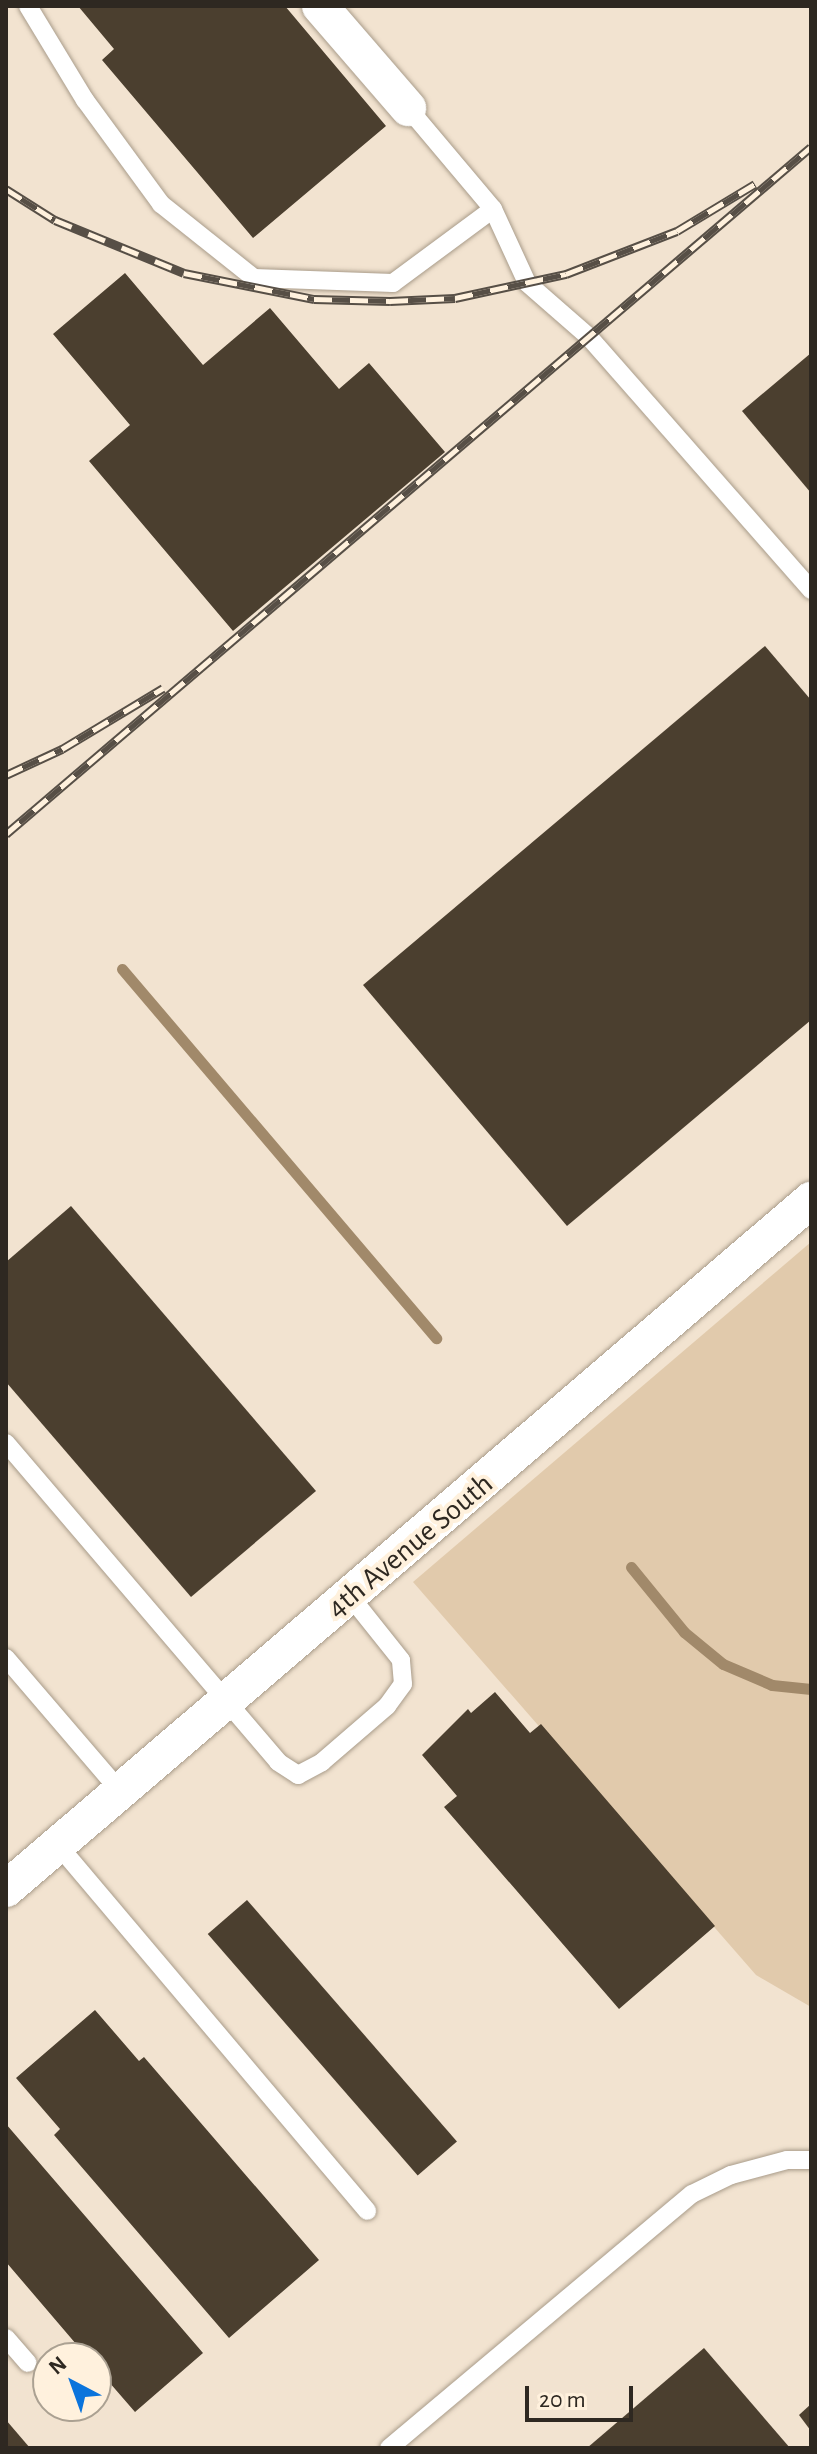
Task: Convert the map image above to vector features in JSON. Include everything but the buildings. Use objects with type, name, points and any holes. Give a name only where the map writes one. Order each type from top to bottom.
[{"type":"street","points":[[320,6],[408,108]]},
{"type":"street","name":"4th Avenue South","points":[[6,1889],[811,1200]]},
{"type":"lane","points":[[28,6],[85,100],[161,204],[254,278],[393,283],[493,209]]},
{"type":"lane","points":[[408,108],[493,209],[527,283],[589,337],[811,590]]},
{"type":"lane","points":[[6,1443],[278,1762],[298,1775],[322,1762],[387,1706],[403,1684],[401,1660],[350,1596]]},
{"type":"lane","points":[[6,1658],[121,1792]]},
{"type":"lane","points":[[58,1845],[367,2211]]},
{"type":"lane","points":[[389,2448],[692,2194],[731,2175],[787,2160],[811,2160]]},
{"type":"lane","points":[[6,2338],[28,2363]]},
{"type":"shaded area","points":[[811,1242],[811,2007],[756,1975],[413,1582]]},
{"type":"waterway","points":[[122,969],[436,1338]]},
{"type":"waterway","points":[[631,1567],[684,1632],[723,1664],[772,1685],[811,1689]]},
{"type":"railway","points":[[6,834],[811,147]]},
{"type":"railway","points":[[6,189],[55,220],[184,273],[314,299],[390,301],[455,298],[566,274],[677,231],[755,184]]},
{"type":"railway","points":[[6,775],[62,749],[163,688]]}]
